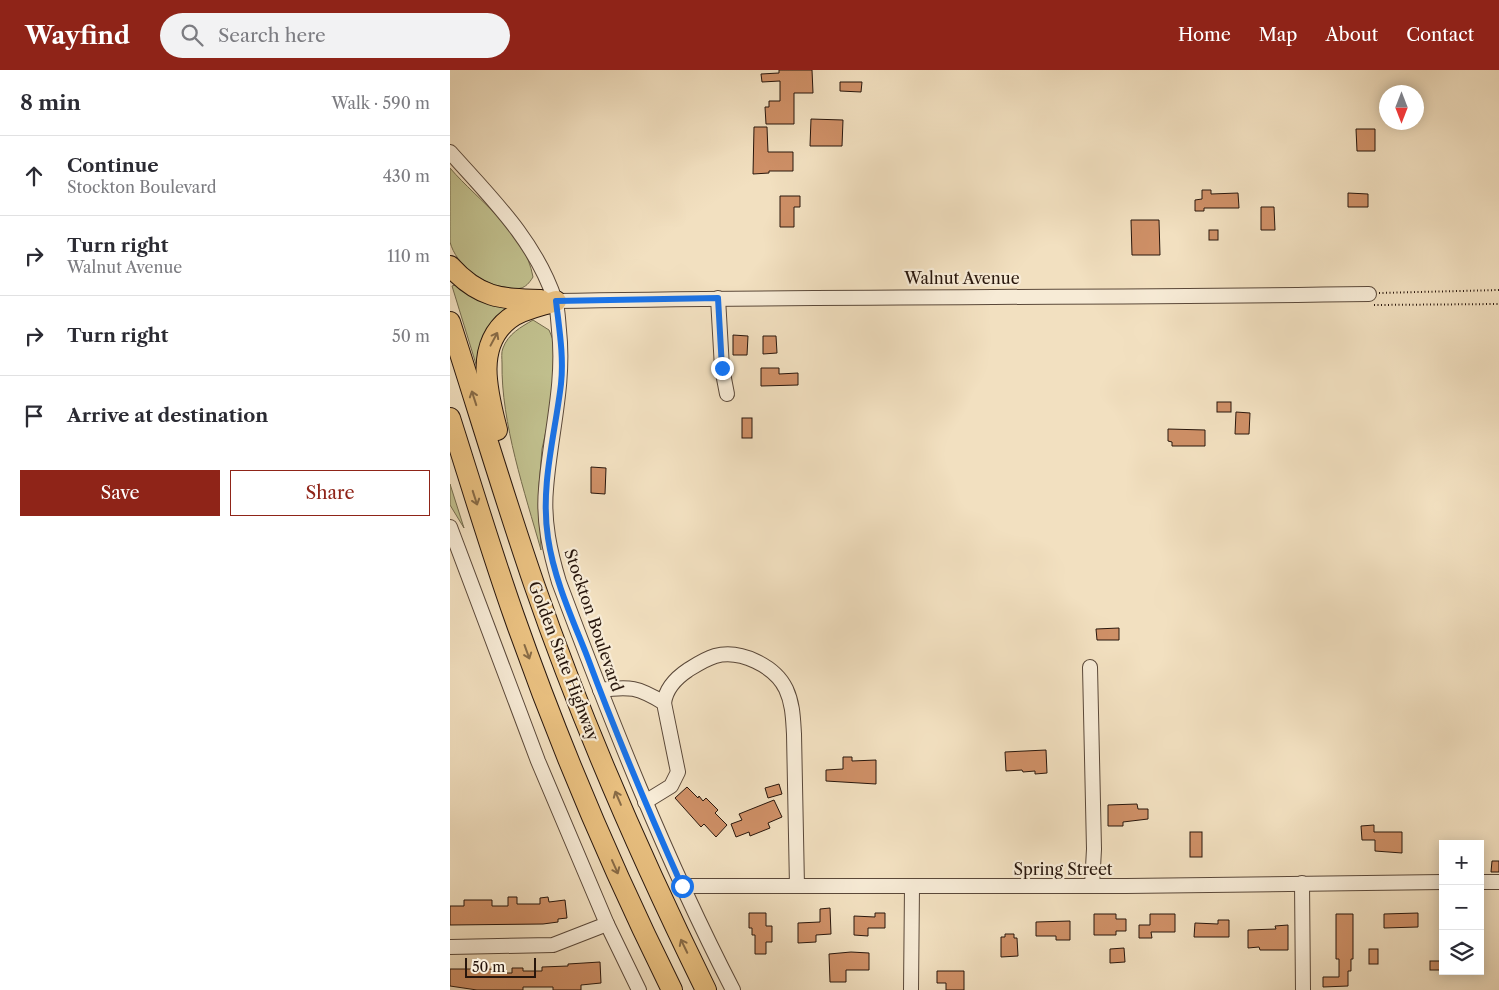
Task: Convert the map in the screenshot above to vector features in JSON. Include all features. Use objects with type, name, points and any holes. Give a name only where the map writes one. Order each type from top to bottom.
[{"type":"highway","points":[[450,266],[477,290],[493,297],[556,301]]},
{"type":"highway","points":[[525,556],[491,407],[486,372],[487,352],[495,334],[509,319],[526,310],[556,301]]},
{"type":"highway","name":"Golden State Highway","points":[[450,322],[552,634],[643,858],[706,990]]},
{"type":"highway","name":"Golden State Highway","points":[[450,418],[535,675],[614,866],[672,990]]},
{"type":"highway","points":[[450,431],[468,475]]},
{"type":"street","name":"Stockton Boulevard","points":[[450,152],[530,245],[556,301],[562,364],[546,491],[548,537],[559,582],[645,802],[682,886],[732,990]]},
{"type":"street","name":"Walnut Avenue","points":[[556,301],[718,298],[1371,299]]},
{"type":"street","points":[[718,298],[722,368],[727,394]]},
{"type":"street","points":[[450,527],[538,761],[607,924],[639,990]]},
{"type":"street","points":[[645,802],[671,786],[678,772],[664,703],[665,696],[676,678],[699,663],[716,656],[738,655],[759,663],[773,673],[785,688],[793,709],[797,886]]},
{"type":"street","points":[[1090,667],[1094,849],[1092,886]]},
{"type":"street","points":[[600,690],[620,687],[642,690],[664,703]]},
{"type":"street","name":"Spring Street","points":[[682,886],[912,887],[1439,882]]},
{"type":"street","points":[[1484,882],[1499,882]]},
{"type":"street","points":[[1302,883],[1303,990]]},
{"type":"street","points":[[911,990],[912,887]]},
{"type":"street","points":[[450,947],[553,945],[607,924]]},
{"type":"path","points":[[1371,299],[1499,290]]},
{"type":"path","points":[[1371,299],[1499,304]]},
{"type":"shaded area","points":[[450,168],[511,231],[521,245],[533,277],[524,287],[518,289],[509,288],[479,278],[464,266],[453,250],[450,242]]},
{"type":"shaded area","points":[[458,284],[515,307],[483,387],[452,286]]},
{"type":"shaded area","points":[[533,320],[549,330],[554,342],[555,390],[542,449],[539,486],[541,550],[515,458],[505,410],[503,386],[502,350],[505,343],[515,331]]},
{"type":"shaded area","points":[[450,484],[464,528],[450,505]]},
{"type":"building","points":[[779,70],[812,70],[813,93],[794,93],[794,124],[766,124],[765,107],[769,107],[769,101],[780,101],[780,81],[762,82],[761,74],[779,73]]},
{"type":"building","points":[[840,82],[862,82],[861,92],[840,91]]},
{"type":"building","points":[[811,119],[843,120],[842,146],[810,146]]},
{"type":"building","points":[[754,127],[767,127],[768,152],[793,152],[793,171],[769,171],[769,173],[753,174]]},
{"type":"building","points":[[1356,129],[1375,129],[1375,151],[1357,151]]},
{"type":"building","points":[[1202,190],[1211,190],[1211,194],[1238,193],[1239,208],[1204,208],[1204,211],[1195,211],[1195,200],[1202,199]]},
{"type":"building","points":[[1348,193],[1368,194],[1368,207],[1348,207]]},
{"type":"building","points":[[780,196],[800,196],[800,207],[794,207],[794,227],[780,227]]},
{"type":"building","points":[[1261,207],[1274,207],[1275,230],[1261,230]]},
{"type":"building","points":[[1131,220],[1159,220],[1160,255],[1132,255]]},
{"type":"building","points":[[1209,230],[1218,230],[1218,240],[1209,240]]},
{"type":"building","points":[[733,335],[748,336],[747,355],[733,355]]},
{"type":"building","points":[[763,336],[776,336],[777,353],[763,354]]},
{"type":"building","points":[[761,368],[779,368],[779,374],[798,373],[798,385],[761,386]]},
{"type":"building","points":[[1217,402],[1231,402],[1231,412],[1217,412]]},
{"type":"building","points":[[1236,412],[1250,413],[1249,434],[1235,434]]},
{"type":"building","points":[[742,418],[752,418],[752,438],[742,438]]},
{"type":"building","points":[[1168,429],[1205,430],[1205,446],[1172,446],[1172,442],[1168,441]]},
{"type":"building","points":[[591,467],[606,468],[605,494],[591,493]]},
{"type":"building","points":[[1119,628],[1119,640],[1097,640],[1096,629]]},
{"type":"building","points":[[1046,750],[1047,773],[1035,774],[1035,771],[1023,772],[1022,770],[1006,771],[1005,752]]},
{"type":"building","points":[[843,757],[852,757],[852,761],[876,760],[876,784],[826,781],[826,770],[843,769]]},
{"type":"building","points":[[779,784],[782,794],[768,798],[765,788]]},
{"type":"building","points":[[687,787],[703,801],[706,798],[718,810],[715,813],[727,825],[716,837],[704,824],[701,827],[675,798]]},
{"type":"building","points":[[774,800],[782,817],[768,823],[770,828],[750,836],[749,832],[736,837],[731,824],[742,820],[739,814]]},
{"type":"building","points":[[1137,804],[1138,809],[1148,809],[1148,819],[1123,822],[1123,826],[1108,826],[1108,805]]},
{"type":"building","points":[[1374,825],[1374,832],[1402,832],[1402,853],[1375,851],[1375,840],[1362,840],[1361,826]]},
{"type":"building","points":[[1190,832],[1202,832],[1202,857],[1190,857]]},
{"type":"building","points":[[1492,861],[1499,861],[1499,872],[1491,872]]},
{"type":"building","points":[[508,897],[517,897],[517,904],[540,904],[540,898],[548,897],[549,902],[565,900],[567,918],[558,919],[558,922],[543,924],[450,925],[450,906],[464,906],[464,900],[492,900],[492,906],[508,906]]},
{"type":"building","points":[[830,908],[831,934],[816,935],[816,942],[798,943],[798,923],[820,922],[820,909]]},
{"type":"building","points":[[749,913],[766,913],[766,926],[772,926],[772,942],[766,942],[766,954],[755,954],[755,935],[752,935],[752,928],[749,928]]},
{"type":"building","points":[[875,913],[885,913],[885,928],[868,928],[868,936],[854,935],[854,916],[875,917]]},
{"type":"building","points":[[1418,913],[1418,927],[1384,928],[1384,914]]},
{"type":"building","points":[[1094,914],[1116,914],[1116,919],[1126,919],[1126,931],[1116,931],[1116,935],[1094,935]]},
{"type":"building","points":[[1150,914],[1175,914],[1175,932],[1151,932],[1152,938],[1139,938],[1139,925],[1150,925]]},
{"type":"building","points":[[1336,914],[1353,914],[1353,959],[1351,959],[1351,971],[1348,971],[1348,986],[1323,987],[1323,977],[1339,977],[1339,959],[1336,959]]},
{"type":"building","points":[[1218,920],[1229,920],[1229,937],[1194,937],[1195,923],[1218,924]]},
{"type":"building","points":[[1070,921],[1070,940],[1056,940],[1056,936],[1036,936],[1036,922]]},
{"type":"building","points":[[1288,925],[1288,950],[1260,950],[1259,947],[1248,948],[1248,930],[1276,929],[1275,926]]},
{"type":"building","points":[[1005,934],[1014,934],[1014,938],[1017,938],[1018,956],[1001,957],[1001,937],[1005,937]]},
{"type":"building","points":[[1124,948],[1125,962],[1110,963],[1110,949]]},
{"type":"building","points":[[1369,949],[1378,949],[1378,964],[1369,964]]},
{"type":"building","points":[[869,953],[869,970],[846,970],[846,982],[830,982],[829,954]]},
{"type":"building","points":[[1430,961],[1439,961],[1439,970],[1430,970]]},
{"type":"building","points":[[600,962],[601,983],[581,985],[581,990],[553,990],[553,987],[523,987],[523,990],[477,990],[450,986],[450,969],[491,969],[491,973],[512,973],[512,968],[523,968],[523,971],[542,971],[542,967]]},
{"type":"building","points":[[937,971],[964,971],[964,990],[946,990],[946,983],[937,983]]},
{"type":"route","points":[[682,886],[608,713],[559,582],[552,558],[548,537],[546,491],[561,384],[562,364],[556,301],[718,298],[722,368]]}]
